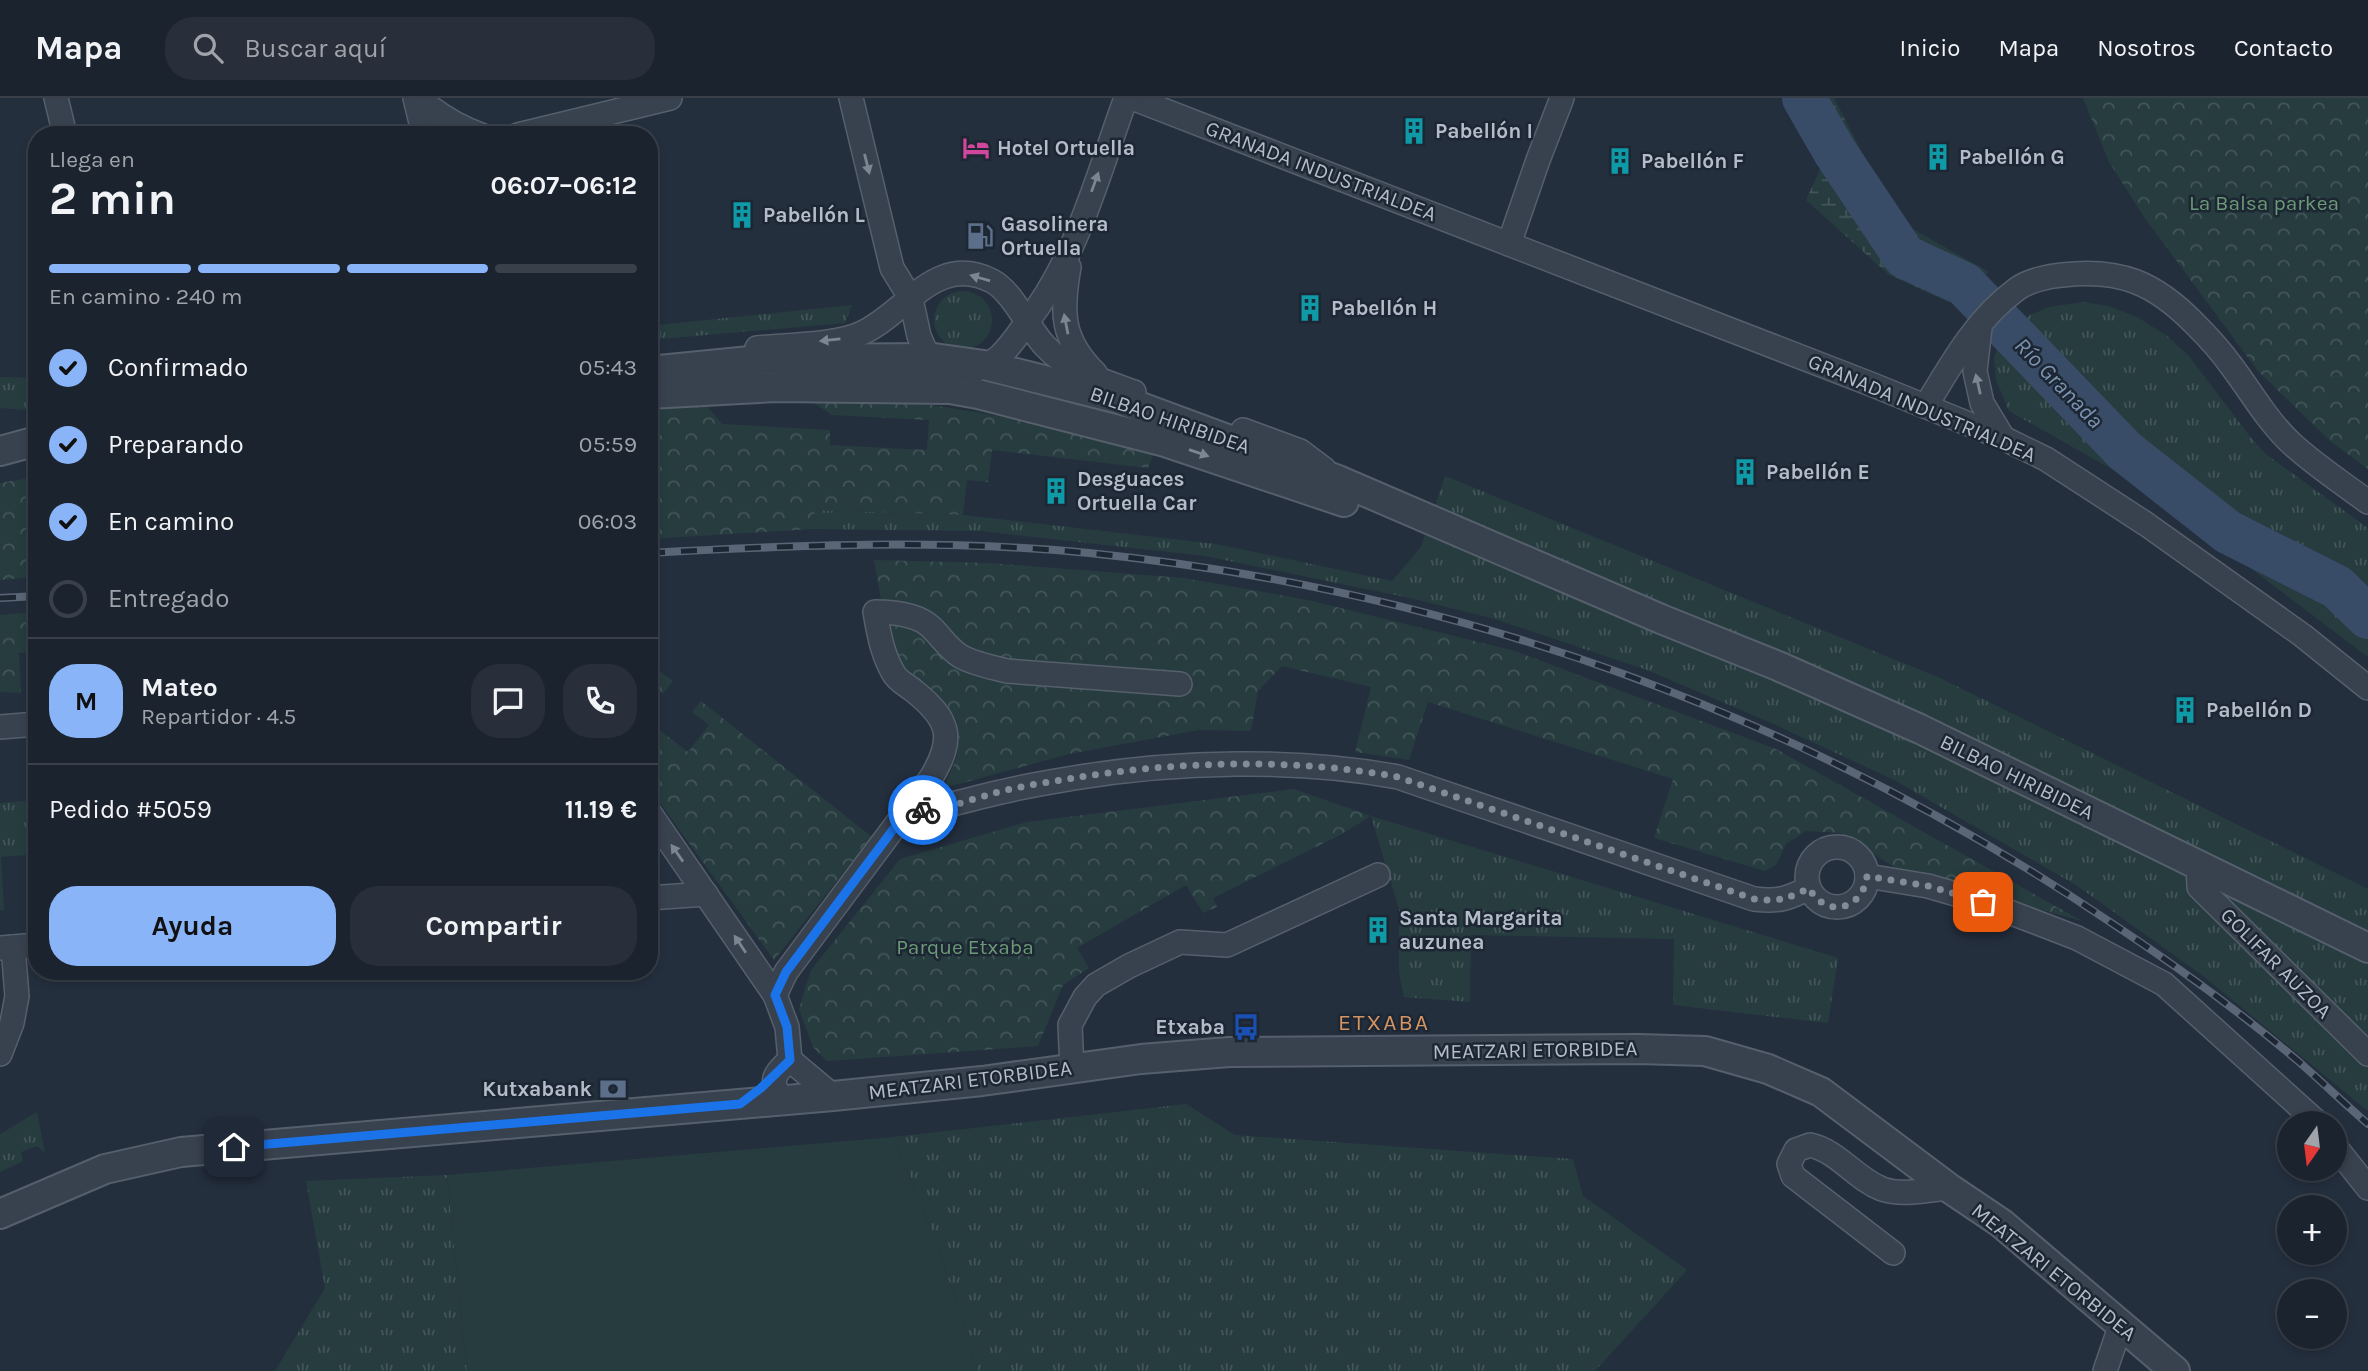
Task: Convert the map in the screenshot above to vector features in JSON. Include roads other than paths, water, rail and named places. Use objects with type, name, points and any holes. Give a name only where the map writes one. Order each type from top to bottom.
[{"type":"street","points":[[56,98],[63,126]]},
{"type":"street","points":[[417,98],[422,126]]},
{"type":"street","points":[[417,98],[457,126]]},
{"type":"street","points":[[555,126],[670,98]]},
{"type":"street","points":[[850,98],[892,268],[911,299],[925,350],[934,358]]},
{"type":"street","points":[[716,390],[771,375],[844,373],[925,377],[971,369],[1007,351],[1042,305],[1072,247],[1126,98]]},
{"type":"street","name":"GRANADA INDUSTRIALDEA","points":[[1132,98],[1926,406],[2046,459],[2146,524],[2302,635],[2368,688]]},
{"type":"street","points":[[1509,244],[1562,98]]},
{"type":"street","points":[[1072,247],[1063,299],[1069,339],[1076,353],[1102,380]]},
{"type":"street","points":[[862,334],[883,307],[892,268]]},
{"type":"street","points":[[1926,406],[1955,358],[1980,325],[2018,288],[2051,276],[2091,271],[2133,279],[2166,296],[2229,362],[2265,413],[2291,443],[2368,502]]},
{"type":"street","points":[[658,358],[842,339],[862,334],[925,286],[942,277],[959,273],[977,275],[994,282],[1006,293],[1017,306],[1026,324],[1056,356],[1102,380],[1300,450],[1338,480]]},
{"type":"street","points":[[1980,325],[1975,371],[1982,403],[2003,439]]},
{"type":"street","name":"BILBAO HIRIBIDEA","points":[[658,370],[771,359],[934,358],[971,369],[1119,399],[1338,480],[1661,619],[1778,666],[1920,729],[2368,948]]},
{"type":"street","points":[[971,369],[972,381],[1141,424],[1165,442]]},
{"type":"street","name":"BILBAO HIRIBIDEA","points":[[658,393],[776,387],[950,389],[978,394],[1165,442],[1331,498],[1661,619]]},
{"type":"street","points":[[0,432],[28,434]]},
{"type":"street","points":[[0,451],[28,443]]},
{"type":"street","points":[[775,995],[786,972],[907,811],[939,764],[946,747],[947,731],[942,718],[928,702],[895,676],[881,646],[875,612],[893,612],[925,623],[961,656],[993,668],[1180,684]]},
{"type":"street","points":[[0,727],[28,725]]},
{"type":"street","points":[[907,811],[928,810],[1002,791],[1137,770],[1204,765],[1356,769],[1398,777],[1754,899],[1786,899],[1809,888]]},
{"type":"street","points":[[658,826],[775,995],[787,1027],[791,1068],[802,1092],[789,1100]]},
{"type":"street","points":[[1842,848],[1860,857],[1867,876],[1862,893],[1848,905],[1839,907],[1821,903],[1809,888],[1809,865],[1823,850],[1842,848]]},
{"type":"street","name":"GOLIFAR AUZOA","points":[[2198,866],[2199,887],[2368,1054]]},
{"type":"street","points":[[1072,1069],[1070,1025],[1085,997],[1096,985],[1180,942],[1227,945],[1378,875]]},
{"type":"street","points":[[1867,876],[1928,886],[1983,902],[2077,938],[2164,984],[2305,1111]]},
{"type":"street","points":[[658,897],[706,894]]},
{"type":"street","points":[[0,1054],[12,1023],[17,996],[7,948],[28,946]]},
{"type":"street","name":"MEATZARI ETORBIDEA","points":[[0,1214],[105,1170],[181,1152],[832,1096],[982,1081],[1142,1059],[1229,1052],[1638,1049],[1705,1051],[1768,1069],[1821,1092],[1949,1188],[2001,1223],[2165,1368]]},
{"type":"street","points":[[791,1068],[832,1096]]},
{"type":"street","points":[[740,1104],[791,1068]]},
{"type":"street","points":[[1893,1253],[1793,1175],[1789,1164],[1796,1150],[1811,1144],[1822,1148],[1880,1188],[1896,1192],[1949,1188]]},
{"type":"street","points":[[2347,1161],[2368,1188]]},
{"type":"street","points":[[2105,1371],[2120,1326]]},
{"type":"waterway","name":"Río Granada","points":[[1804,98],[1835,152],[1905,257],[1964,284],[2125,451],[2228,532],[2337,587],[2368,617]]},
{"type":"railway","points":[[658,553],[814,546],[924,545],[1089,553],[1226,571],[1361,597],[1493,631],[1623,674],[1749,724],[1873,782],[1993,848],[2110,922],[2206,989],[2298,1061],[2368,1124]]},
{"type":"railway","points":[[0,598],[28,596]]},
{"type":"place","name":"Pabellón I","points":[[1414,131]]},
{"type":"place","name":"Hotel Ortuella","points":[[976,148]]},
{"type":"place","name":"Pabellón G","points":[[1938,157]]},
{"type":"place","name":"Pabellón F","points":[[1620,161]]},
{"type":"place","name":"Pabellón L","points":[[742,215]]},
{"type":"place","name":"Gasolinera Ortuella","points":[[980,236]]},
{"type":"place","name":"Pabellón H","points":[[1310,308]]},
{"type":"place","name":"Pabellón E","points":[[1745,472]]},
{"type":"place","name":"Desguaces Ortuella Car","points":[[1056,491]]},
{"type":"place","name":"Pabellón D","points":[[2185,710]]},
{"type":"place","name":"Santa Margarita auzunea","points":[[1378,930]]},
{"type":"place","name":"Etxaba","points":[[1246,1027]]},
{"type":"place","name":"Kutxabank","points":[[613,1089]]},
{"type":"district","name":"ETXABA","points":[[1384,1022]]},
{"type":"park label","name":"La Balsa parkea","points":[[2264,203]]},
{"type":"park label","name":"Parque Etxaba","points":[[965,947]]}]
